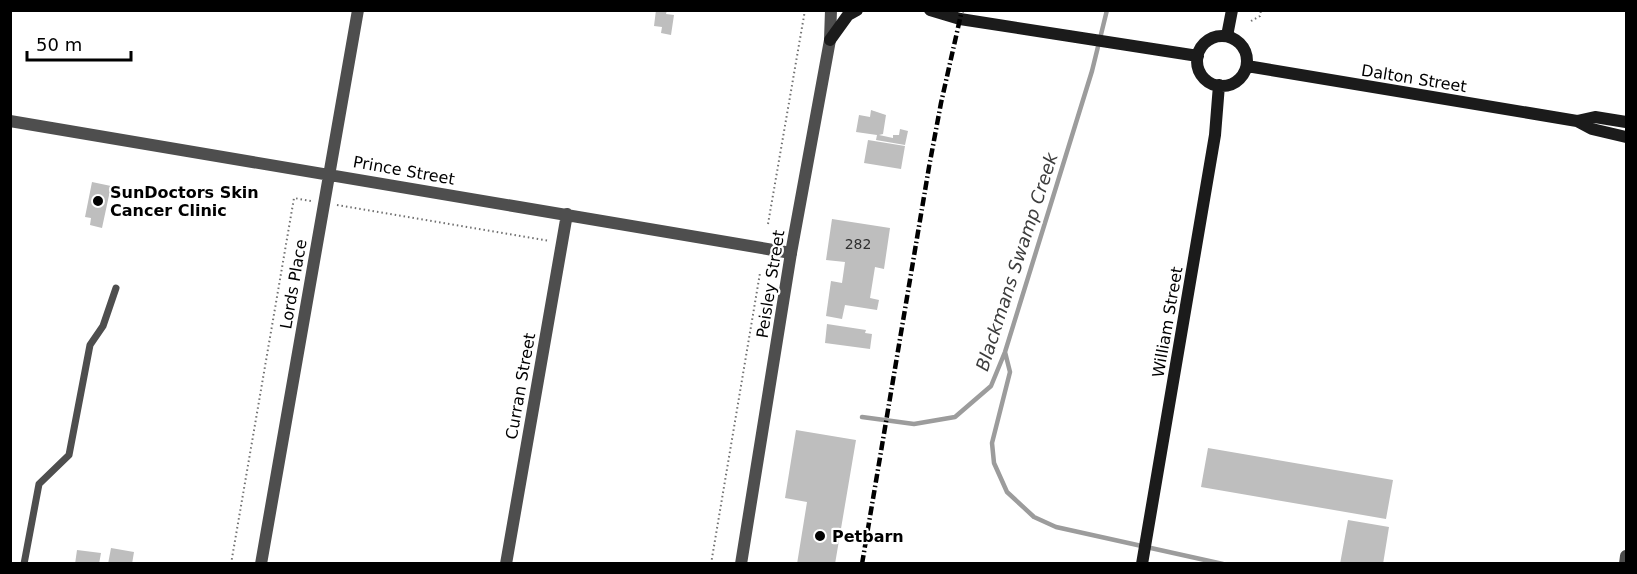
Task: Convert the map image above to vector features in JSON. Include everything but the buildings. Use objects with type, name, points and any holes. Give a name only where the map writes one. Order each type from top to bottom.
[{"type":"main road","points":[[830,40],[848,15],[857,10]]},
{"type":"main road","points":[[930,10],[960,19],[1198,56]]},
{"type":"main road","points":[[1227,36],[1232,10]]},
{"type":"main road","points":[[1227,36],[1241,44],[1245,51],[1247,66],[1244,73],[1234,83],[1219,85],[1212,83],[1200,72],[1198,56],[1205,43],[1212,38],[1227,36]]},
{"type":"main road","name":"Dalton Street","points":[[1247,66],[1577,121],[1592,129],[1626,137]]},
{"type":"main road","name":"William Street","points":[[1142,562],[1215,135],[1219,85]]},
{"type":"main road","name":"Dalton Street","points":[[1577,121],[1595,117],[1626,122]]},
{"type":"street","name":"Lords Place","points":[[261,564],[358,10]]},
{"type":"street","name":"Peisley Street","points":[[741,564],[791,253],[830,40],[831,10]]},
{"type":"street","name":"Prince Street","points":[[10,120],[791,253]]},
{"type":"street","name":"Curran Street","points":[[506,564],[567,214]]},
{"type":"street","points":[[1625,564],[1626,556]]},
{"type":"lane","points":[[24,564],[39,484],[69,455],[90,345],[103,326],[116,288]]},
{"type":"path","points":[[768,224],[805,10]]},
{"type":"path","points":[[1251,21],[1260,16],[1261,10]]},
{"type":"path","points":[[231,564],[294,198],[562,243]]},
{"type":"path","points":[[711,564],[760,273]]},
{"type":"waterway","name":"Blackmans Swamp Creek","points":[[862,417],[914,424],[955,417],[991,386],[1005,352],[1092,71],[1107,10]]},
{"type":"waterway","points":[[1005,352],[1010,372],[992,443],[994,463],[1007,492],[1034,517],[1056,527],[1223,564]]},
{"type":"railway","points":[[862,564],[929,167],[962,10]]},
{"type":"place","name":"SunDoctors Skin Cancer Clinic","points":[[98,201]]},
{"type":"place","name":"Petbarn","points":[[820,536]]}]
